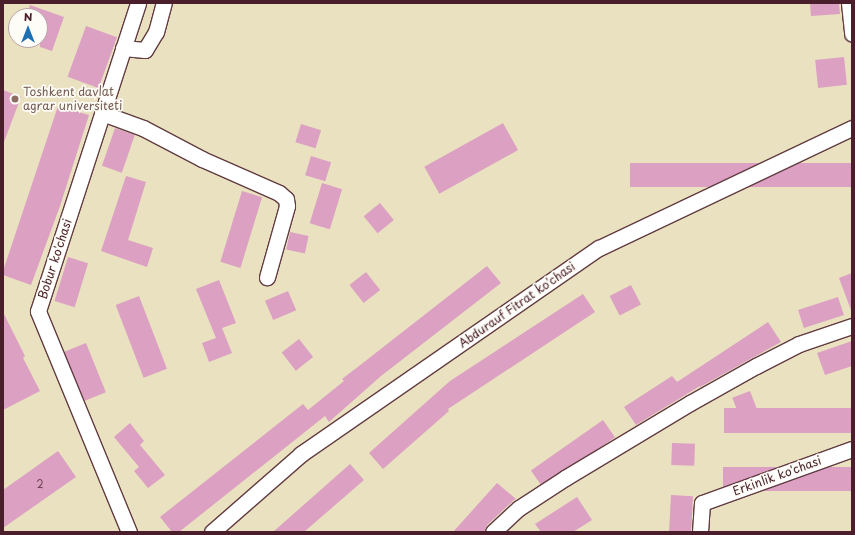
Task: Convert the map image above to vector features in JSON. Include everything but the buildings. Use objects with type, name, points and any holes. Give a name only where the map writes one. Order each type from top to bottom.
[{"type":"street","name":"Bobur ko'chasi","points":[[129,532],[38,311],[138,3]]},
{"type":"street","points":[[123,48],[145,50],[156,32],[164,3]]},
{"type":"street","points":[[849,3],[852,34]]},
{"type":"street","points":[[102,112],[143,128],[202,159],[279,193],[286,199],[287,206],[267,277]]},
{"type":"street","name":"Abdurauf Fitrat ko'chasi","points":[[212,532],[302,454],[599,248],[852,128]]},
{"type":"street","points":[[493,532],[525,504],[690,403],[799,344],[852,326]]},
{"type":"street","name":"Erkinlik ko'chasi","points":[[700,532],[702,504],[852,449]]},
{"type":"place","name":"Toshkent davlat agrar universiteti","points":[[15,99]]}]
